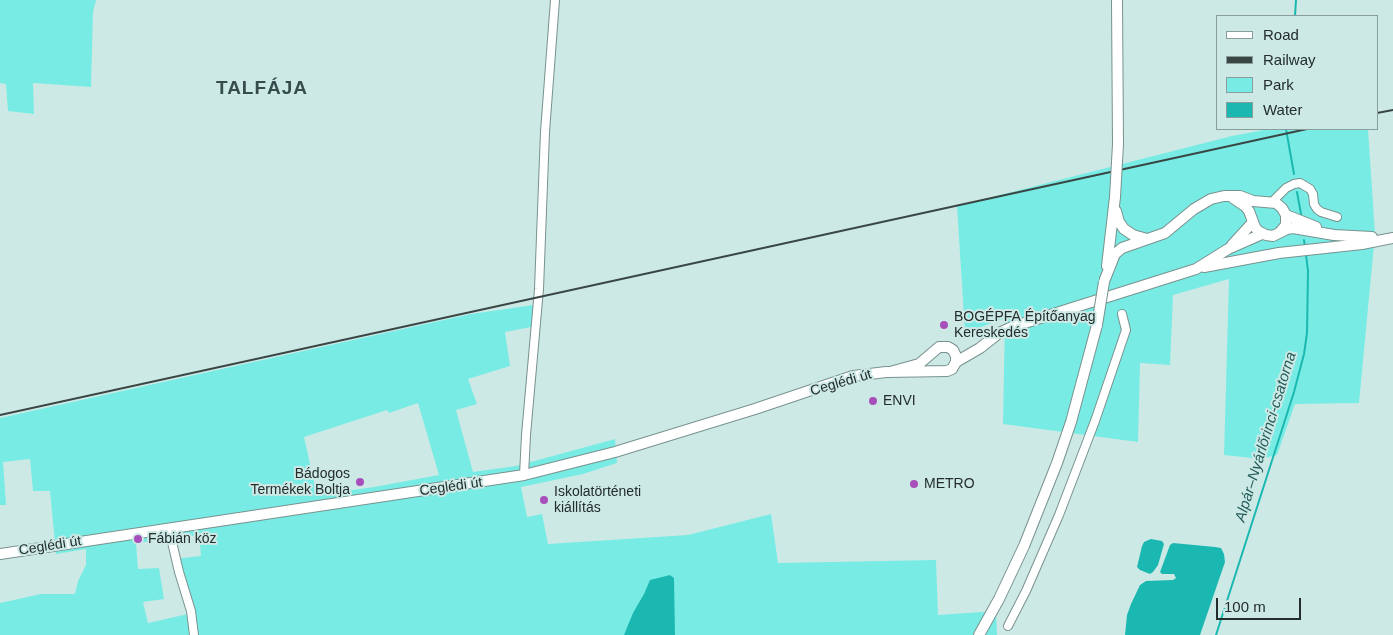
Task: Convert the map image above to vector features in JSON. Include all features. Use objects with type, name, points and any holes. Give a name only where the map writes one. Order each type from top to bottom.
[{"type":"main road","points":[[979,635],[999,599],[1024,546],[1054,471],[1071,422],[1097,325],[1111,239],[1115,201],[1118,144],[1117,0]]},
{"type":"main road","points":[[1228,196],[1245,206],[1258,231],[1269,236],[1293,228],[1350,237],[1393,237]]},
{"type":"main road","points":[[1105,280],[1115,254],[1122,248],[1165,233],[1202,203],[1211,199],[1228,196],[1240,196],[1253,201],[1270,202],[1279,205],[1285,213],[1310,226],[1350,237]]},
{"type":"main road","points":[[1115,201],[1119,222],[1124,229],[1133,235],[1148,239]]},
{"type":"main road","points":[[1228,249],[1253,221],[1259,206],[1270,202]]},
{"type":"main road","points":[[1280,232],[1286,224],[1285,213]]},
{"type":"main road","points":[[1196,269],[1228,249],[1262,234]]},
{"type":"main road","points":[[953,350],[966,348],[992,338],[1012,327],[1196,269],[1295,251],[1362,244],[1393,237]]},
{"type":"main road","points":[[1111,239],[1148,239]]},
{"type":"main road","points":[[956,362],[980,348],[992,338]]},
{"type":"main road","points":[[939,347],[948,347],[953,350],[956,362],[952,369],[947,372],[938,371],[932,365],[931,355],[939,347]]},
{"type":"main road","name":"Ceglédi út","points":[[890,372],[919,364],[931,355]]},
{"type":"main road","name":"Ceglédi út","points":[[0,554],[524,475],[615,452],[755,409],[853,376],[890,372],[938,371]]},
{"type":"street","points":[[524,475],[539,289],[545,132],[555,0]]},
{"type":"street","points":[[1270,202],[1286,188],[1294,184],[1306,185],[1313,194],[1314,204],[1317,209],[1337,217]]},
{"type":"street","points":[[1285,213],[1283,201],[1286,188]]},
{"type":"street","points":[[1008,626],[1059,515],[1096,421],[1126,330],[1122,314]]},
{"type":"street","points":[[169,529],[178,572],[191,611],[194,635]]},
{"type":"green space","points":[[0,0],[96,0],[93,12],[91,87],[33,83],[34,114],[8,111],[6,84],[0,83]]},
{"type":"green space","points":[[1264,130],[1368,130],[1375,234],[1359,403],[1295,404],[1277,455],[1261,459],[1224,455],[1229,279],[1173,295],[1170,365],[1140,363],[1138,442],[1003,424],[1005,318],[965,333],[957,206],[1232,136]]},
{"type":"green space","points":[[533,305],[531,327],[505,332],[510,366],[468,379],[477,404],[456,410],[473,472],[516,466],[615,439],[617,463],[583,474],[521,487],[527,517],[542,514],[548,544],[688,535],[771,514],[778,563],[936,560],[938,615],[996,611],[997,635],[0,635],[0,603],[41,594],[75,594],[78,581],[86,565],[86,549],[56,554],[50,491],[33,491],[30,459],[3,462],[6,505],[0,505],[0,418],[471,314]],"holes":[[[418,403],[439,475],[317,495],[304,437],[387,410],[389,413]],[[199,535],[201,556],[173,559],[188,614],[148,623],[143,602],[164,599],[159,568],[138,569],[136,543]]]},
{"type":"water","points":[[1151,539],[1162,541],[1164,544],[1158,565],[1150,574],[1137,567],[1144,542]]},
{"type":"water","points":[[1173,543],[1221,548],[1224,554],[1225,562],[1200,635],[1125,635],[1127,615],[1140,585],[1146,581],[1173,580],[1176,578],[1174,574],[1162,574],[1160,572],[1170,545]]},
{"type":"water","points":[[670,575],[674,578],[675,635],[624,635],[650,580]]},
{"type":"waterway","name":"Alpár–Nyárlőrinci-csatorna","points":[[1295,15],[1296,0]]},
{"type":"waterway","name":"Alpár–Nyárlőrinci-csatorna","points":[[1286,130],[1294,174]]},
{"type":"waterway","name":"Alpár–Nyárlőrinci-csatorna","points":[[1297,192],[1301,214]]},
{"type":"waterway","name":"Alpár–Nyárlőrinci-csatorna","points":[[1304,240],[1305,248]]},
{"type":"waterway","name":"Alpár–Nyárlőrinci-csatorna","points":[[1216,635],[1294,392],[1304,354],[1307,333],[1308,271],[1306,255]]},
{"type":"railway","points":[[1378,113],[1393,110]]},
{"type":"railway","points":[[0,415],[1302,130]]},
{"type":"place","name":"BOGÉPFA Építőanyag Kereskedés","points":[[944,325]]},
{"type":"place","name":"ENVI","points":[[873,401]]},
{"type":"place","name":"Bádogos Termékek Boltja","points":[[360,482]]},
{"type":"place","name":"METRO","points":[[914,484]]},
{"type":"place","name":"Iskolatörténeti kiállítás","points":[[544,500]]},
{"type":"place","name":"Fábián köz","points":[[138,539]]},
{"type":"district","name":"TALFÁJA","points":[[262,89]]}]
